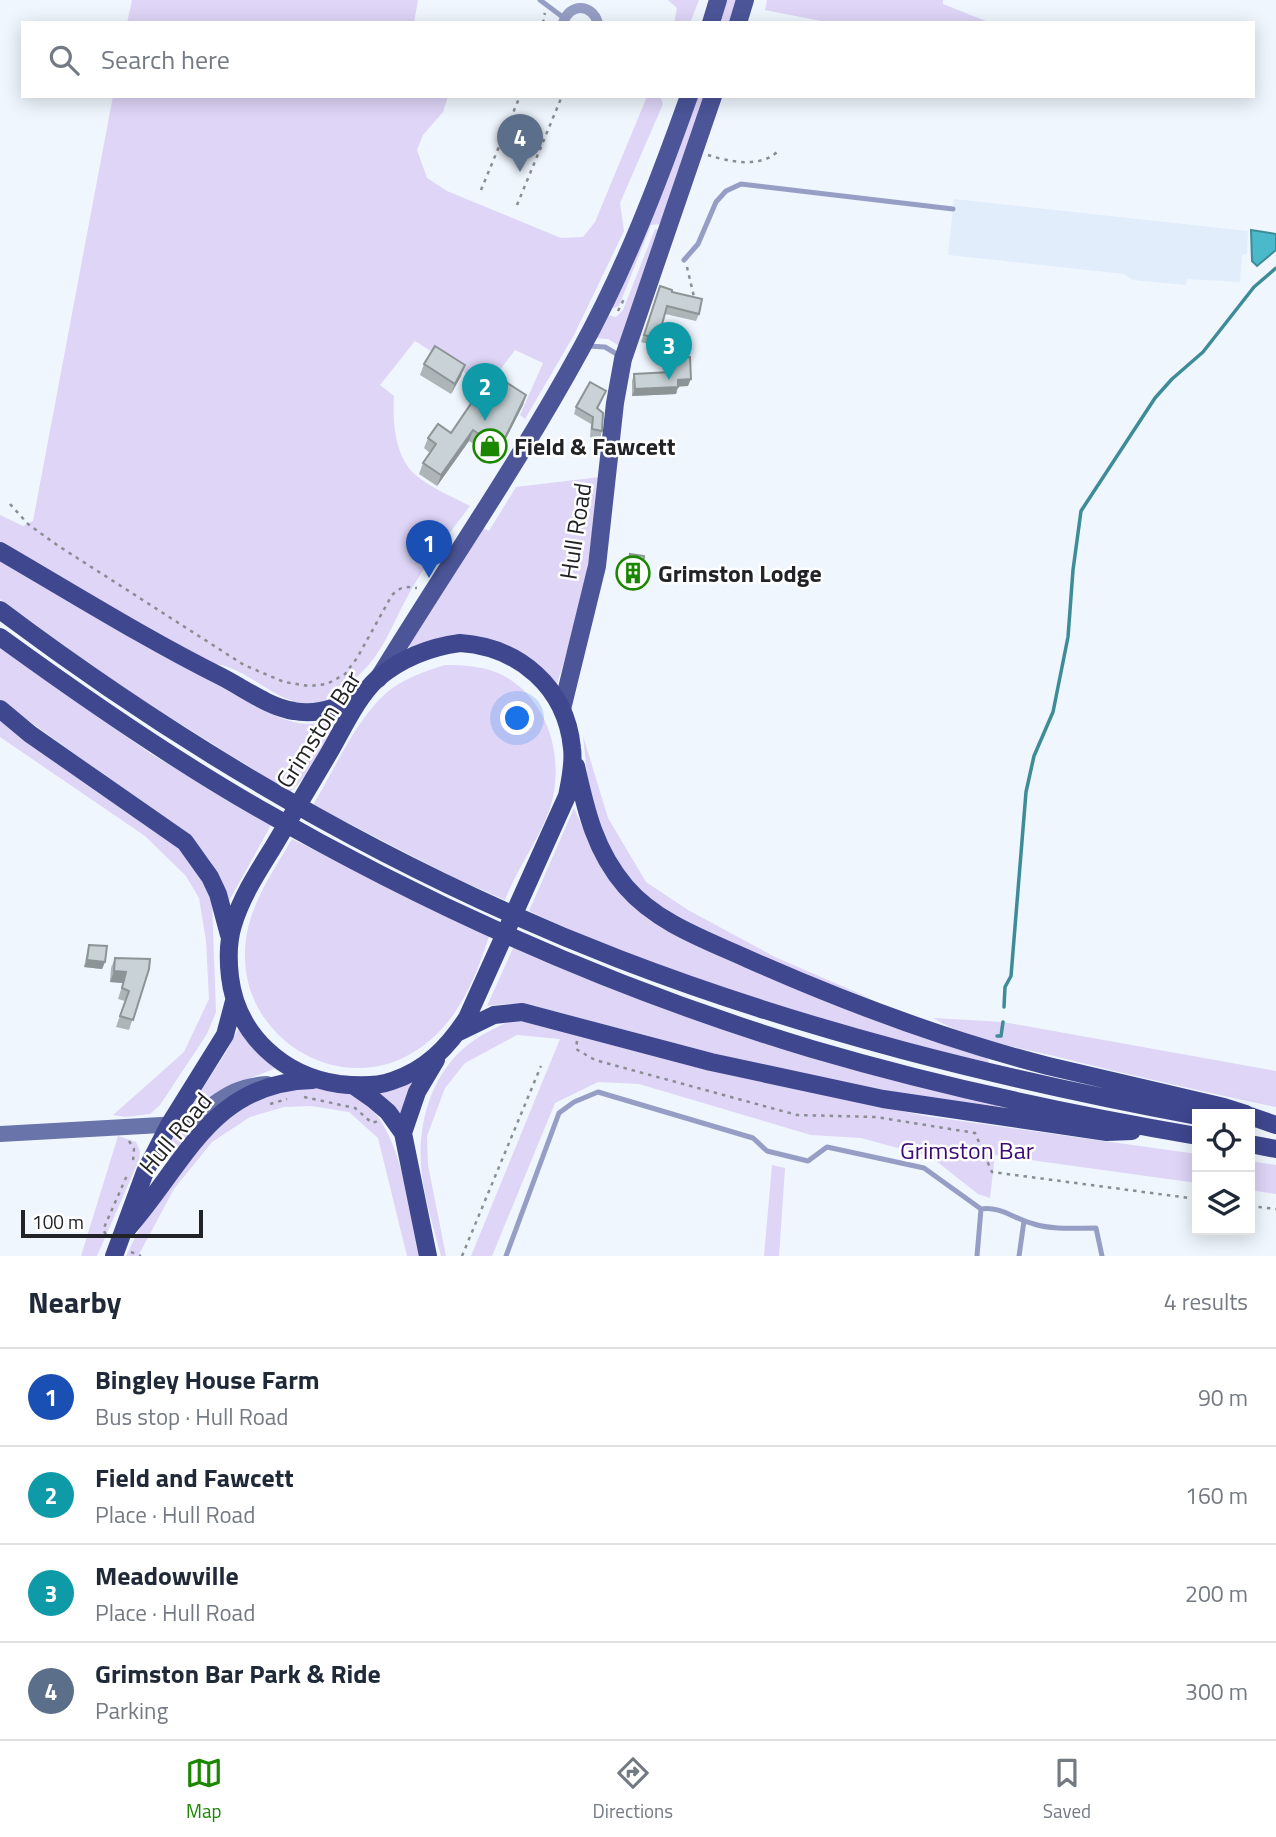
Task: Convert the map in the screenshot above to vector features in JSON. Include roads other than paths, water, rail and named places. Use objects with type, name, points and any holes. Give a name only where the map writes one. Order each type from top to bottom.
[{"type":"highway","points":[[0,551],[190,662],[283,709],[307,713],[336,708],[372,685]]},
{"type":"highway","points":[[0,610],[167,727],[271,790],[381,851],[555,932],[693,986],[869,1041],[957,1066],[1192,1115]]},
{"type":"highway","points":[[0,637],[158,747],[258,808],[376,872],[541,950],[687,1007],[831,1054],[953,1087],[1192,1135]]},
{"type":"highway","name":"Grimston Bar","points":[[460,643],[481,645],[514,658],[548,686],[562,709],[573,750],[572,774],[567,796],[528,886],[457,1034],[441,1052],[417,1070],[378,1085],[354,1086],[297,1071],[274,1057],[249,1030],[234,1001],[229,976],[230,939],[239,910],[259,871],[372,685],[405,659],[440,646],[460,643]]},
{"type":"highway","points":[[0,709],[30,734],[185,842],[204,867],[218,894],[230,939]]},
{"type":"highway","points":[[573,750],[592,831],[602,852],[627,889],[681,929],[795,980],[914,1025],[1046,1065],[1230,1109]]},
{"type":"highway","name":"Hull Road","points":[[118,1245],[134,1197],[169,1125],[220,1044],[230,1022],[234,1001]]},
{"type":"highway","points":[[457,1034],[487,1017],[522,1012],[711,1062],[883,1099],[1107,1132],[1160,1129]]},
{"type":"highway","points":[[403,1133],[417,1092],[441,1052]]},
{"type":"highway","name":"Hull Road","points":[[118,1245],[175,1166],[218,1115],[246,1095],[276,1083],[320,1079]]},
{"type":"highway","points":[[354,1086],[388,1112],[403,1133],[428,1256]]},
{"type":"highway","points":[[1255,1118],[1276,1127]]},
{"type":"highway","points":[[1255,1125],[1276,1127]]},
{"type":"highway","points":[[1255,1145],[1276,1149]]},
{"type":"main road","points":[[712,21],[718,0]]},
{"type":"main road","points":[[739,21],[745,0]]},
{"type":"main road","points":[[372,685],[542,417],[581,348],[638,232],[688,98]]},
{"type":"main road","name":"Hull Road","points":[[562,709],[597,566],[615,403],[623,359],[712,98]]},
{"type":"main road","points":[[0,1134],[169,1125],[188,1120],[235,1090],[276,1083]]},
{"type":"street","points":[[563,20],[572,9],[591,5]]},
{"type":"lane","points":[[540,0],[563,20]]},
{"type":"lane","points":[[684,260],[698,244],[716,202],[726,191],[741,184],[953,209]]},
{"type":"lane","points":[[581,348],[592,345],[605,347],[616,351],[623,359]]},
{"type":"lane","points":[[506,1256],[559,1113],[574,1102],[598,1092],[752,1138],[767,1151],[808,1161],[828,1147],[924,1168],[981,1209],[995,1207],[1024,1221],[1050,1227],[1096,1228],[1102,1256]]},
{"type":"lane","points":[[977,1256],[981,1209]]},
{"type":"lane","points":[[1019,1256],[1024,1221]]},
{"type":"water","points":[[1251,230],[1276,234],[1276,250],[1257,266],[1252,261]]},
{"type":"waterway","points":[[1004,1007],[1005,987],[1011,976],[1026,792],[1034,756],[1053,712],[1068,637],[1081,511],[1155,398],[1203,352],[1254,287],[1276,268]]},
{"type":"waterway","points":[[997,1036],[1001,1036],[1003,1022]]},
{"type":"place","name":"Grimston Bar Park & Ride","points":[[520,172]]},
{"type":"place","name":"Meadowville","points":[[669,380]]},
{"type":"place","name":"Field and Fawcett","points":[[485,421]]},
{"type":"place","name":"Field & Fawcett","points":[[490,446]]},
{"type":"place","name":"Grimston Lodge","points":[[633,573]]},
{"type":"place","name":"Bingley House Farm","points":[[429,578]]}]
